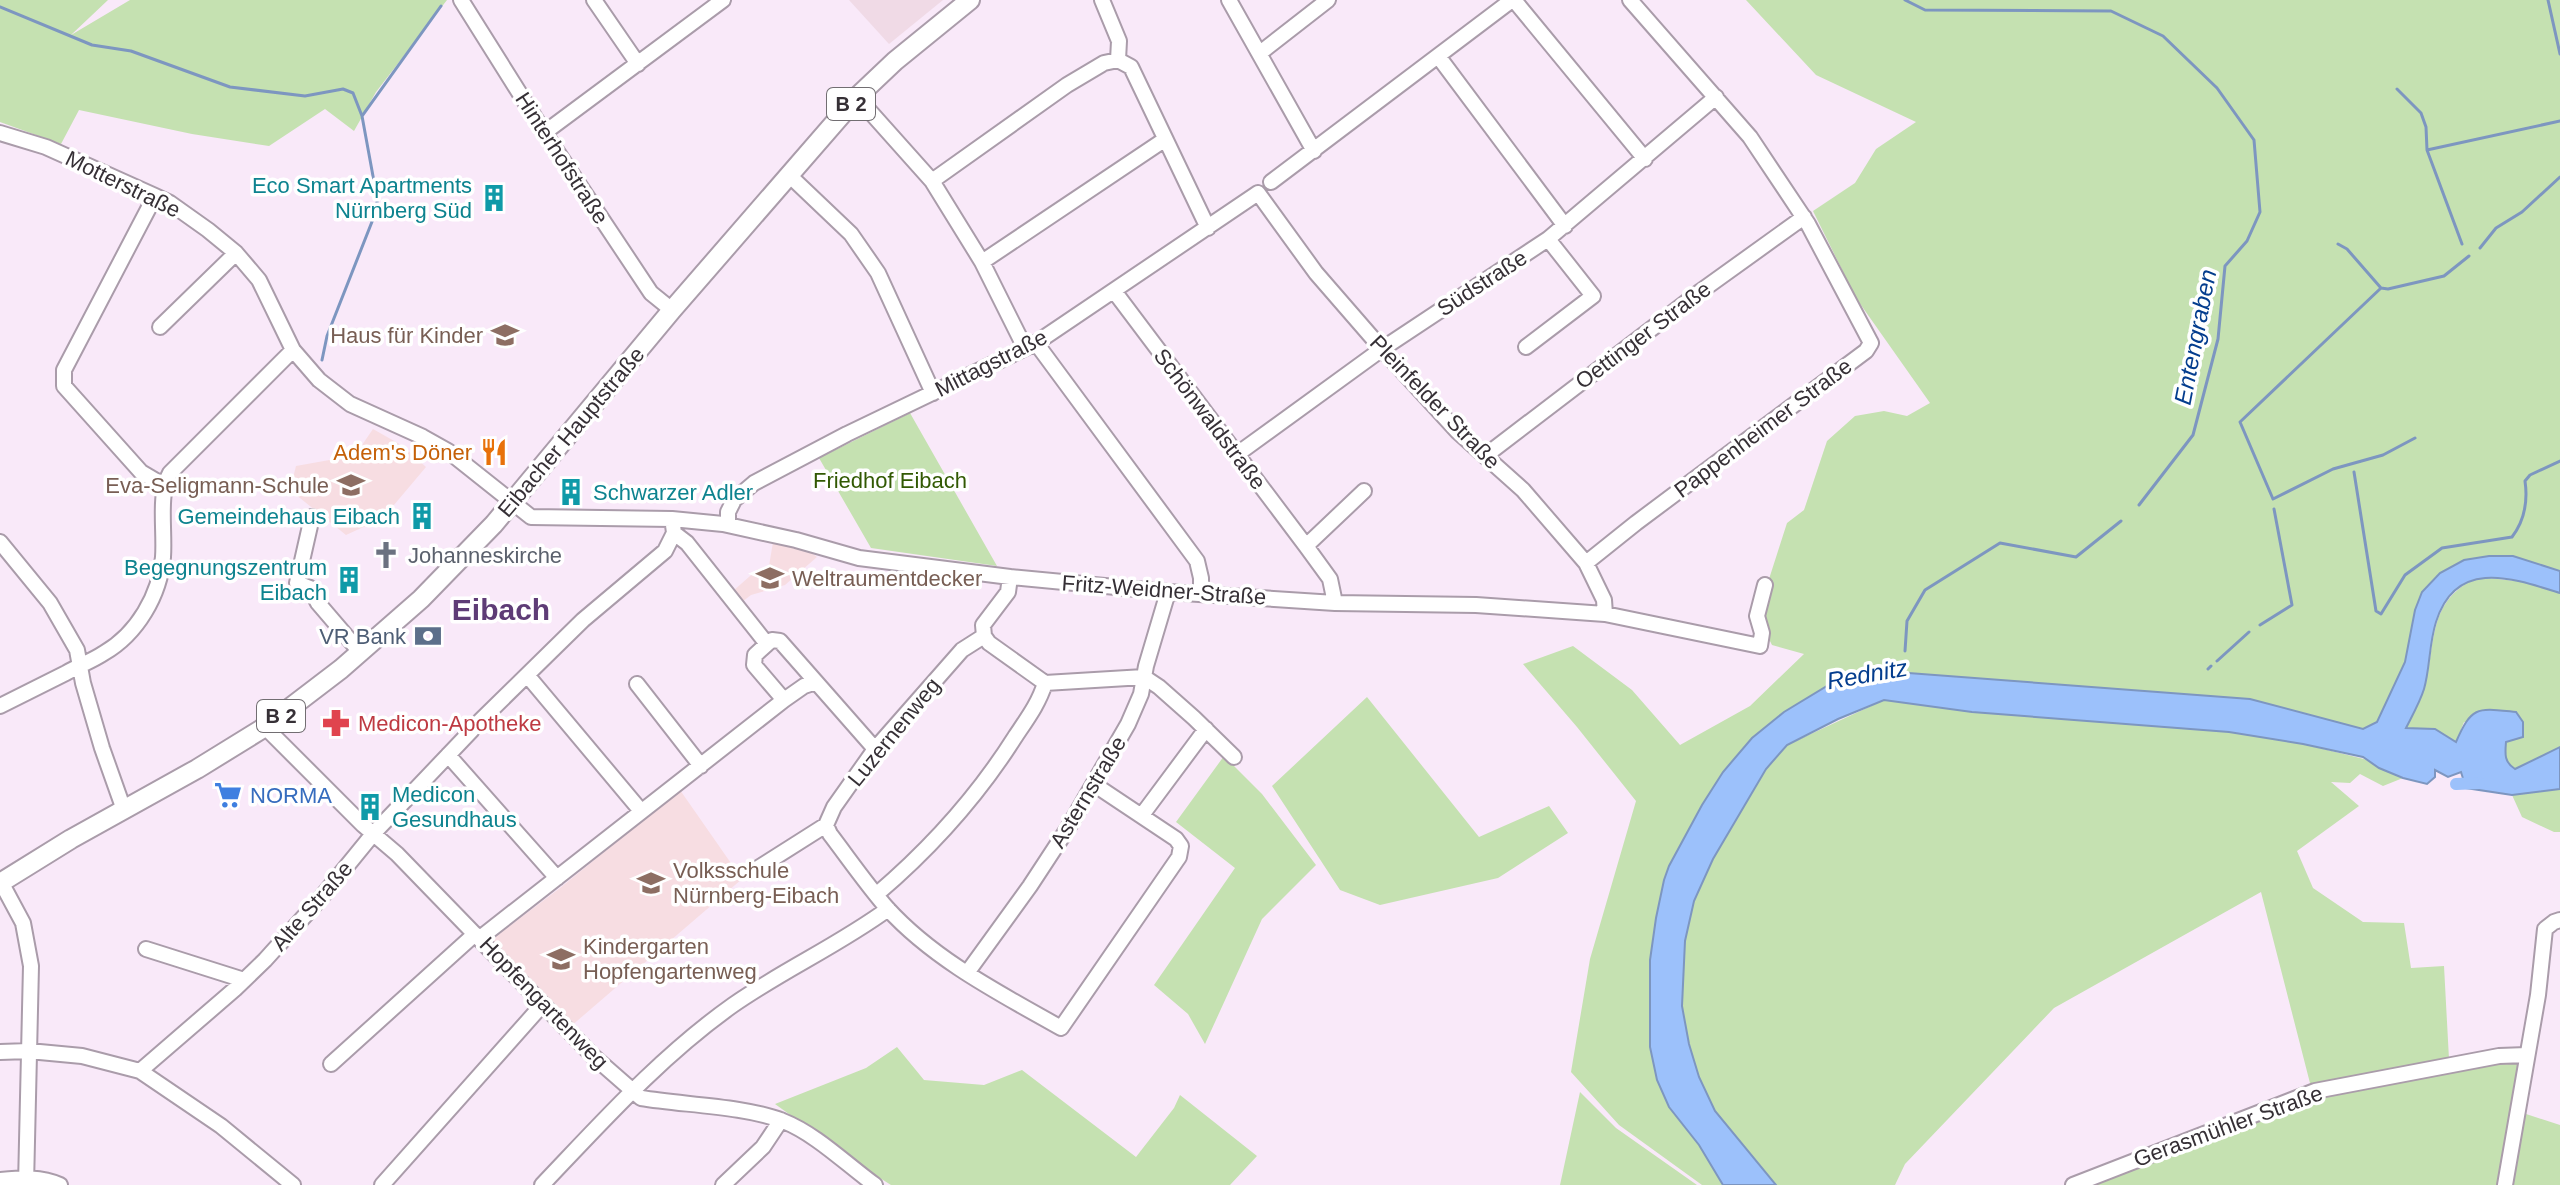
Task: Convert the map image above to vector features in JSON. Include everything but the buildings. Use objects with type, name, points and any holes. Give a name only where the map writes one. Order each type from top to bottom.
[{"type":"main road","name":"Eibacher Hauptstraße","points":[[1,883],[265,727],[314,691],[445,576],[512,503],[672,310],[857,97],[888,67],[970,0]]},
{"type":"street","name":"Hinterhofstraße","points":[[461,0],[544,133],[651,293],[672,310]]},
{"type":"street","points":[[594,0],[638,64]]},
{"type":"street","points":[[544,133],[723,0]]},
{"type":"street","points":[[1102,0],[1119,41],[1118,60]]},
{"type":"street","points":[[1229,0],[1314,151]]},
{"type":"street","points":[[1260,53],[1328,0]]},
{"type":"street","points":[[1271,182],[1513,0],[1645,159]]},
{"type":"street","name":"Pappenheimer Straße","points":[[1586,563],[1866,351],[1871,343],[1804,217],[1750,137],[1630,0]]},
{"type":"street","points":[[1438,56],[1565,226]]},
{"type":"street","points":[[932,181],[1067,85],[1104,63],[1118,60],[1131,67],[1208,228]]},
{"type":"street","points":[[857,97],[932,181],[1031,346],[1197,561],[1201,593]]},
{"type":"street","name":"Südstraße","points":[[1236,455],[1382,349],[1548,239],[1716,97]]},
{"type":"street","name":"Motterstraße","points":[[0,133],[46,147],[155,196],[196,221],[236,253],[259,280],[293,350],[319,380],[350,404],[448,451],[512,503]]},
{"type":"street","points":[[982,262],[1164,140]]},
{"type":"street","points":[[789,175],[851,234],[878,273],[933,393]]},
{"type":"street","name":"Mittagstraße","points":[[728,524],[728,512],[734,500],[754,483],[847,434],[1031,346],[1258,193]]},
{"type":"street","name":"Pleinfelder Straße","points":[[1258,193],[1316,273],[1382,349],[1457,431],[1523,490],[1586,563],[1604,600],[1605,614]]},
{"type":"street","points":[[155,196],[64,370],[64,386],[141,472],[163,485]]},
{"type":"street","name":"Oettinger Straße","points":[[1485,456],[1701,291],[1804,217]]},
{"type":"street","points":[[1526,347],[1593,296],[1548,239]]},
{"type":"street","points":[[160,327],[236,253]]},
{"type":"street","name":"Schönwaldstraße","points":[[1114,291],[1330,579],[1335,603]]},
{"type":"street","points":[[0,706],[105,653],[137,624],[157,587],[163,550],[163,485],[170,473],[293,350]]},
{"type":"street","points":[[1306,546],[1364,491]]},
{"type":"street","name":"Fritz-Weidner-Straße","points":[[512,503],[536,518],[673,526],[728,524],[859,558],[1010,577],[1335,603],[1476,605],[1605,614],[1760,646],[1762,633],[1757,616],[1765,585]]},
{"type":"street","points":[[312,517],[297,583],[310,588],[318,603],[360,652]]},
{"type":"street","points":[[673,526],[767,644]]},
{"type":"street","name":"Alte Straße","points":[[140,1071],[244,980],[320,899],[373,834],[527,675],[583,620],[665,551],[673,526]]},
{"type":"street","points":[[0,542],[50,603],[77,650],[102,748],[124,810]]},
{"type":"street","name":"Luzernenweg","points":[[755,870],[826,825],[834,807],[875,749],[962,650],[984,636],[983,625],[1008,592],[1010,577]]},
{"type":"street","name":"Asternstraße","points":[[967,973],[1030,886],[1095,785],[1128,724],[1141,694],[1168,592]]},
{"type":"street","points":[[984,636],[989,643],[1045,683],[1144,677],[1159,687],[1234,757]]},
{"type":"street","points":[[784,700],[754,665],[753,660],[772,640],[780,641],[875,749]]},
{"type":"street","points":[[527,675],[641,811]]},
{"type":"street","points":[[331,1064],[478,936],[784,700],[816,682]]},
{"type":"street","points":[[877,894],[931,845],[970,800],[1032,712],[1045,683]]},
{"type":"street","points":[[637,684],[701,766]]},
{"type":"street","name":"Hopfengartenweg","points":[[265,727],[397,854],[593,1056],[641,1098],[781,1120],[801,1130],[875,1185]]},
{"type":"street","points":[[1142,815],[1206,729]]},
{"type":"street","points":[[448,755],[557,878]]},
{"type":"street","points":[[826,825],[888,909],[967,973],[1061,1028],[1179,857],[1181,846],[1176,839],[1095,785]]},
{"type":"street","points":[[1,883],[18,911],[31,966],[26,1181]]},
{"type":"street","points":[[542,1185],[632,1091],[699,1031],[798,963],[862,928],[888,909]]},
{"type":"street","points":[[2505,1185],[2538,995],[2545,929],[2557,921]]},
{"type":"street","points":[[146,949],[244,980]]},
{"type":"street","points":[[382,1185],[543,1004]]},
{"type":"street","points":[[0,1052],[29,1051],[82,1056],[140,1071],[221,1126],[293,1185]]},
{"type":"street","name":"Gerasmühler Straße","points":[[2073,1185],[2315,1091],[2499,1056],[2527,1055]]},
{"type":"street","points":[[723,1185],[763,1147],[781,1120]]},
{"type":"street","points":[[0,1180],[52,1181],[60,1185]]},
{"type":"shaded area","points":[[849,0],[943,0],[889,44]]},
{"type":"shaded area","name":"Eva-Seligmann-Schule","points":[[373,429],[403,446],[426,467],[383,518],[346,535],[290,490],[296,466],[335,459],[362,445]]},
{"type":"shaded area","name":"Weltraumentdecker","points":[[773,542],[806,549],[817,557],[785,585],[751,595],[742,602],[733,591],[758,569],[768,572]]},
{"type":"shaded area","name":"Volksschule Nürnberg-Eibach","points":[[680,790],[742,879],[570,1027],[491,940]]},
{"type":"green space","points":[[0,0],[108,0],[71,35],[130,0],[447,0],[376,92],[354,131],[325,109],[269,146],[192,134],[79,110],[61,144],[0,122]]},
{"type":"green space","points":[[1746,0],[2560,0],[2560,571],[2513,556],[2440,573],[2422,592],[2415,610],[2405,662],[2381,716],[2377,722],[2362,729],[2250,699],[1882,671],[1827,686],[1784,712],[1752,738],[1723,772],[1702,805],[1669,866],[1656,918],[1650,960],[1699,1145],[1723,1185],[1702,1185],[1619,1125],[1571,1072],[1590,959],[1636,801],[1523,664],[1573,646],[1632,690],[1680,745],[1750,706],[1804,654],[1772,645],[1761,604],[1787,523],[1804,510],[1827,441],[1855,416],[1884,411],[1907,416],[1930,403],[1856,298],[1813,211],[1855,183],[1876,149],[1916,122],[1816,75]]},
{"type":"green space","name":"Friedhof Eibach","points":[[910,413],[997,566],[871,548],[819,458]]},
{"type":"green space","points":[[2479,577],[2525,582],[2560,593],[2560,747],[2515,769],[2507,761],[2506,742],[2464,722],[2456,742],[2406,729],[2424,689],[2436,624],[2442,610],[2462,587]]},
{"type":"green space","points":[[1367,697],[1479,837],[1549,806],[1568,833],[1498,878],[1380,905],[1340,890],[1272,786]]},
{"type":"green space","points":[[1884,700],[1972,712],[2229,732],[2303,744],[2364,759],[2403,778],[2383,786],[2360,774],[2350,783],[2331,782],[2359,806],[2297,851],[2313,888],[2363,922],[2404,923],[2411,968],[2444,966],[2449,1059],[2526,1057],[2520,1112],[2560,1125],[2560,1185],[2083,1185],[2311,1087],[2261,892],[2054,1008],[1905,1164],[1895,1185],[1776,1185],[1715,1111],[1699,1077],[1682,1006],[1685,941],[1694,901],[1713,859],[1766,769],[1787,745]]},
{"type":"green space","points":[[1224,756],[1262,794],[1316,865],[1262,919],[1205,1044],[1188,1014],[1154,985],[1235,868],[1176,822]]},
{"type":"green space","points":[[2560,789],[2560,832],[2522,817],[2512,795]]},
{"type":"green space","points":[[897,1047],[924,1080],[984,1085],[1022,1070],[1136,1157],[1174,1108],[1180,1095],[1257,1156],[1230,1185],[891,1185],[775,1104],[866,1068]]},
{"type":"green space","points":[[1580,1092],[1616,1128],[1697,1185],[1560,1185]]},
{"type":"water","points":[[2513,556],[2560,571],[2560,593],[2523,582],[2488,578],[2457,588],[2445,602],[2436,622],[2424,689],[2406,728],[2435,729],[2456,742],[2467,721],[2478,712],[2516,712],[2523,722],[2523,737],[2506,742],[2507,761],[2515,769],[2560,747],[2560,789],[2512,795],[2466,788],[2461,772],[2448,777],[2435,770],[2435,777],[2427,784],[2379,768],[2363,757],[2229,732],[1972,712],[1884,700],[1787,745],[1766,769],[1713,859],[1694,901],[1685,941],[1682,1006],[1699,1077],[1715,1111],[1776,1185],[1723,1185],[1699,1145],[1669,1107],[1657,1080],[1650,1047],[1650,960],[1656,918],[1669,866],[1723,772],[1752,738],[1784,712],[1827,686],[1882,671],[2250,699],[2363,729],[2377,722],[2405,662],[2415,610],[2422,592],[2440,573],[2464,560]]},
{"type":"waterway","name":"Entengraben","points":[[1905,0],[1925,10],[2111,11],[2163,36],[2217,88],[2254,140],[2260,212],[2247,241],[2225,266],[2218,339],[2193,435],[2139,505]]},
{"type":"waterway","points":[[2548,0],[2560,54]]},
{"type":"waterway","points":[[362,116],[441,6]]},
{"type":"waterway","points":[[0,7],[92,45],[131,51],[230,87],[305,96],[343,89],[353,93],[362,116],[377,209],[327,336],[322,360]]},
{"type":"waterway","points":[[2397,89],[2421,113],[2426,127],[2427,150],[2462,244]]},
{"type":"waterway","points":[[2427,150],[2560,121]]},
{"type":"waterway","points":[[2480,248],[2496,228],[2522,212],[2560,177]]},
{"type":"waterway","points":[[2338,244],[2347,249],[2381,288]]},
{"type":"waterway","points":[[2415,438],[2383,455],[2333,469],[2273,499],[2240,422],[2381,288],[2444,276],[2469,256]]},
{"type":"waterway","points":[[2354,472],[2376,611],[2381,614],[2405,575],[2442,548],[2512,537],[2524,510],[2525,481],[2530,475],[2560,461]]},
{"type":"waterway","points":[[2260,625],[2292,605],[2274,509]]},
{"type":"waterway","name":"Entengraben","points":[[1905,651],[1907,621],[1925,590],[2000,543],[2076,557],[2121,521]]},
{"type":"waterway","points":[[2217,661],[2249,632]]},
{"type":"waterway","points":[[2208,669],[2211,666]]},
{"type":"waterway","points":[[2456,784],[2479,783]]},
{"type":"place","name":"Eco Smart Apartments Nürnberg Süd","points":[[494,198]]},
{"type":"place","name":"Haus für Kinder","points":[[505,335]]},
{"type":"place","name":"Adem's Döner","points":[[494,452]]},
{"type":"place","name":"Eva-Seligmann-Schule","points":[[351,485]]},
{"type":"place","name":"Schwarzer Adler","points":[[571,492]]},
{"type":"place","name":"Gemeindehaus Eibach","points":[[422,516]]},
{"type":"place","name":"Johanneskirche","points":[[386,555]]},
{"type":"place","name":"Weltraumentdecker","points":[[770,578]]},
{"type":"place","name":"Begegnungszentrum Eibach","points":[[349,580]]},
{"type":"place","name":"VR Bank","points":[[428,636]]},
{"type":"place","name":"Medicon-Apotheke","points":[[336,723]]},
{"type":"place","name":"NORMA","points":[[228,795]]},
{"type":"place","name":"Medicon Gesundhaus","points":[[370,807]]},
{"type":"place","name":"Volksschule Nürnberg-Eibach","points":[[651,883]]},
{"type":"place","name":"Kindergarten Hopfengartenweg","points":[[561,959]]},
{"type":"district","name":"Eibach","points":[[501,609]]},
{"type":"water label","name":"Rednitz","points":[[1867,674]]}]
